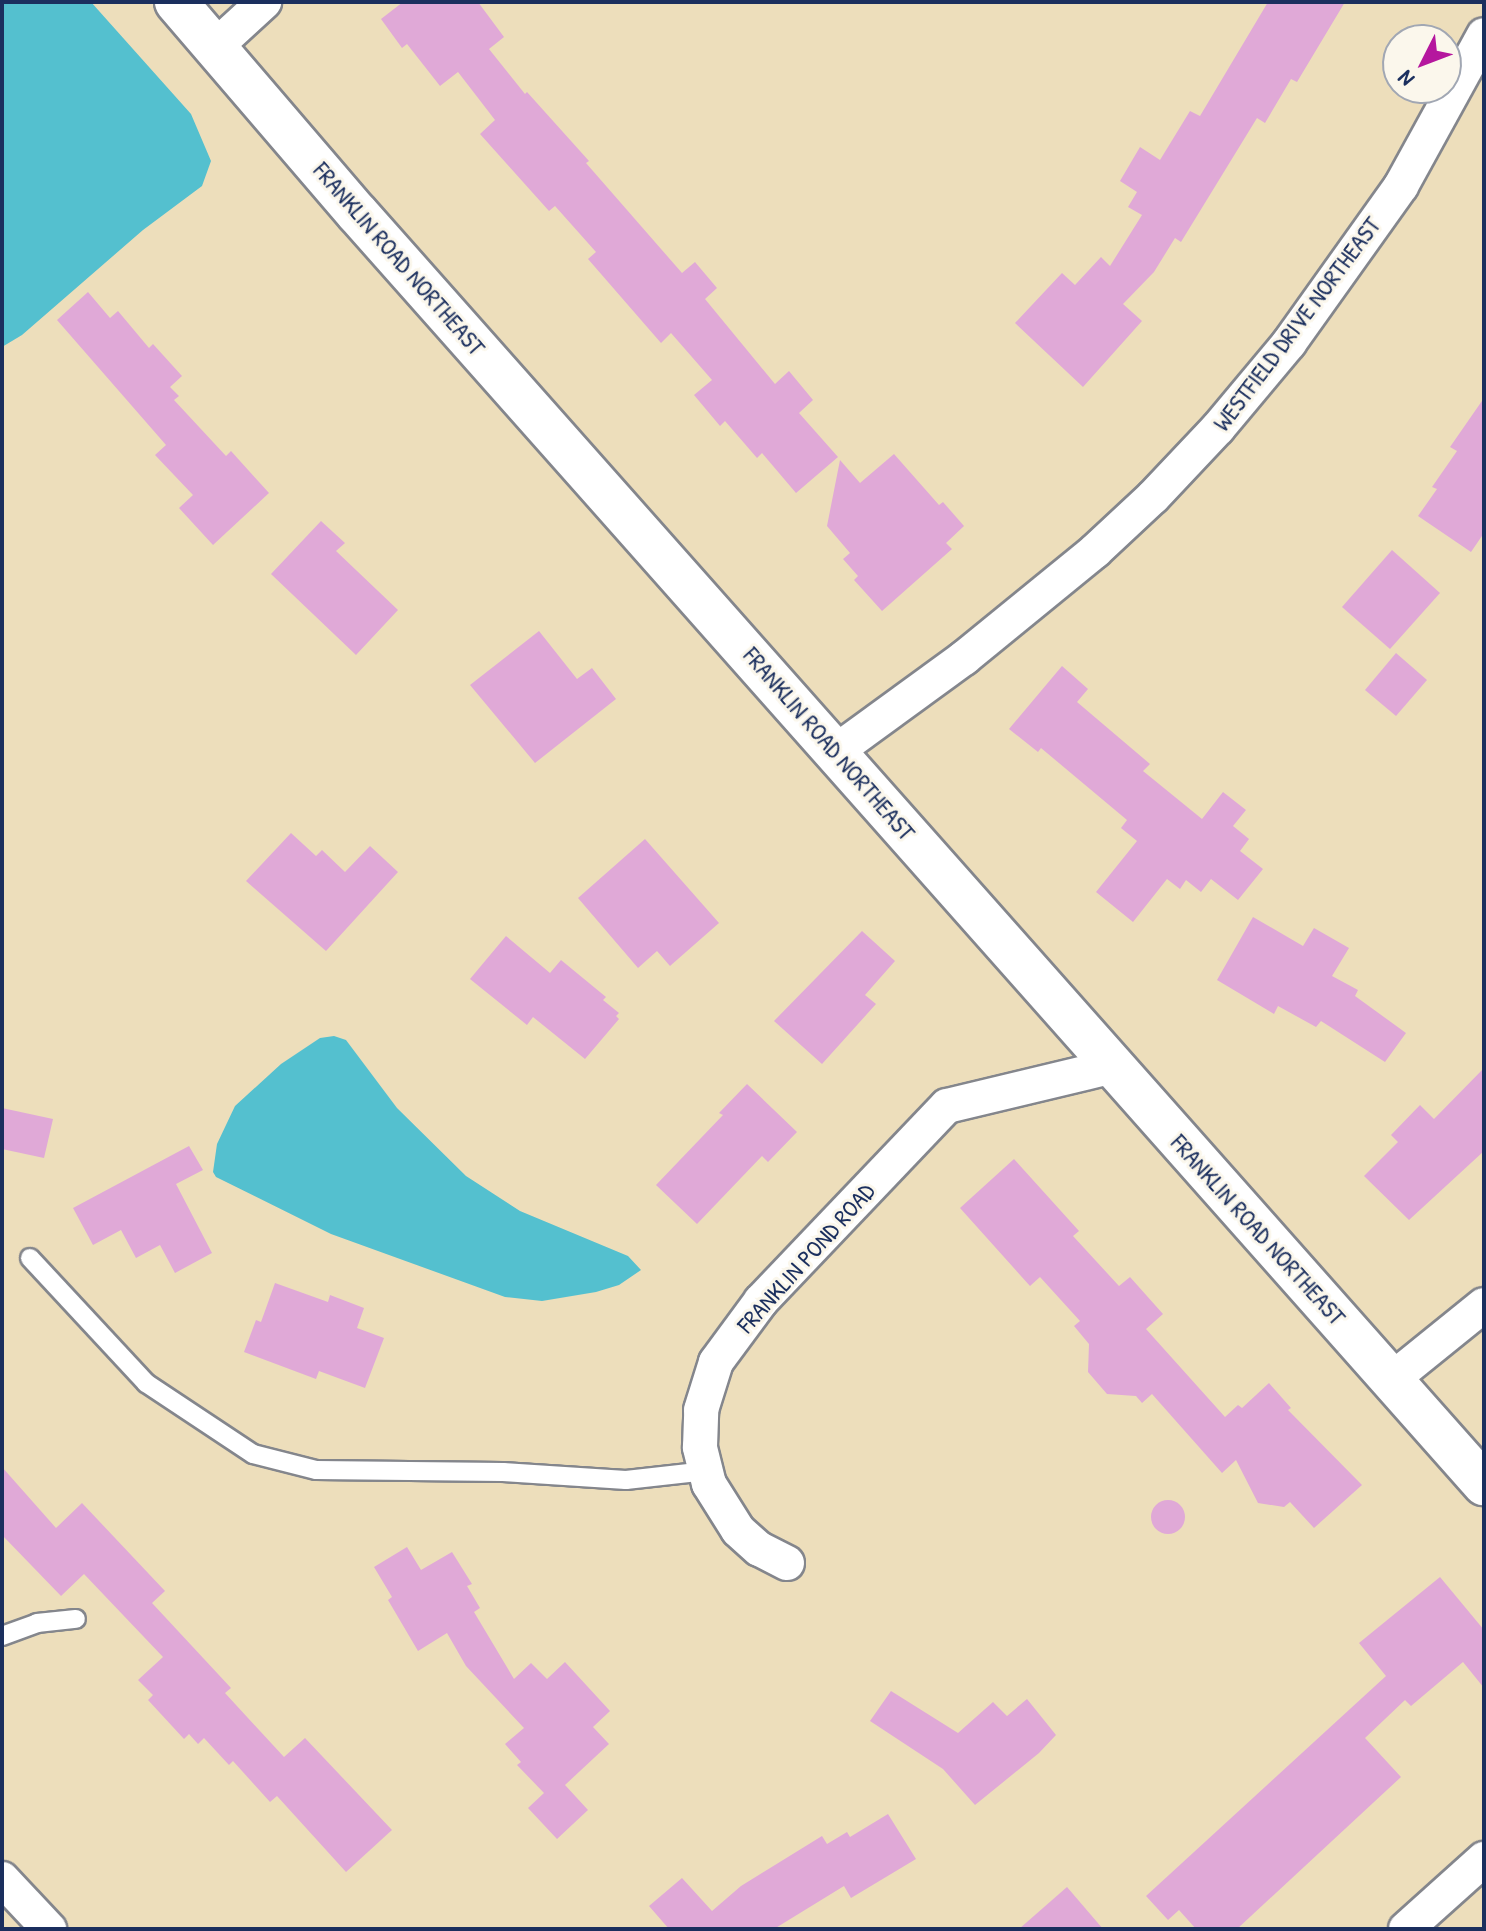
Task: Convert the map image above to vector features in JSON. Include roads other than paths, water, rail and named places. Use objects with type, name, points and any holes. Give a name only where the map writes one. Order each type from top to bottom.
[{"type":"street","name":"FRANKLIN ROAD NORTHEAST","points":[[176,2],[1484,1484]]},
{"type":"street","points":[[215,47],[264,2]]},
{"type":"street","name":"WESTFIELD DRIVE NORTHEAST","points":[[835,752],[964,658],[1095,551],[1153,497],[1218,428],[1289,343],[1401,186],[1484,35]]},
{"type":"street","name":"FRANKLIN POND ROAD","points":[[787,1563],[759,1549],[738,1530],[720,1508],[706,1471],[700,1447],[701,1410],[716,1362],[761,1301],[947,1106],[1113,1066]]},
{"type":"street","points":[[1391,1380],[1484,1305]]},
{"type":"street","points":[[1406,1929],[1484,1859]]},
{"type":"street","points":[[2,1879],[49,1929]]},
{"type":"lane","points":[[30,1258],[146,1383],[253,1454],[316,1470],[503,1472],[626,1480],[706,1471]]},
{"type":"lane","points":[[2,1636],[37,1623],[76,1619]]},
{"type":"water","points":[[2,2],[91,2],[191,114],[211,161],[202,186],[143,230],[22,335],[2,347]]},
{"type":"water","points":[[334,1036],[346,1040],[397,1108],[466,1176],[520,1211],[628,1256],[641,1270],[619,1285],[596,1292],[542,1301],[505,1297],[331,1234],[216,1177],[213,1172],[217,1144],[235,1106],[281,1064],[320,1038]]}]
